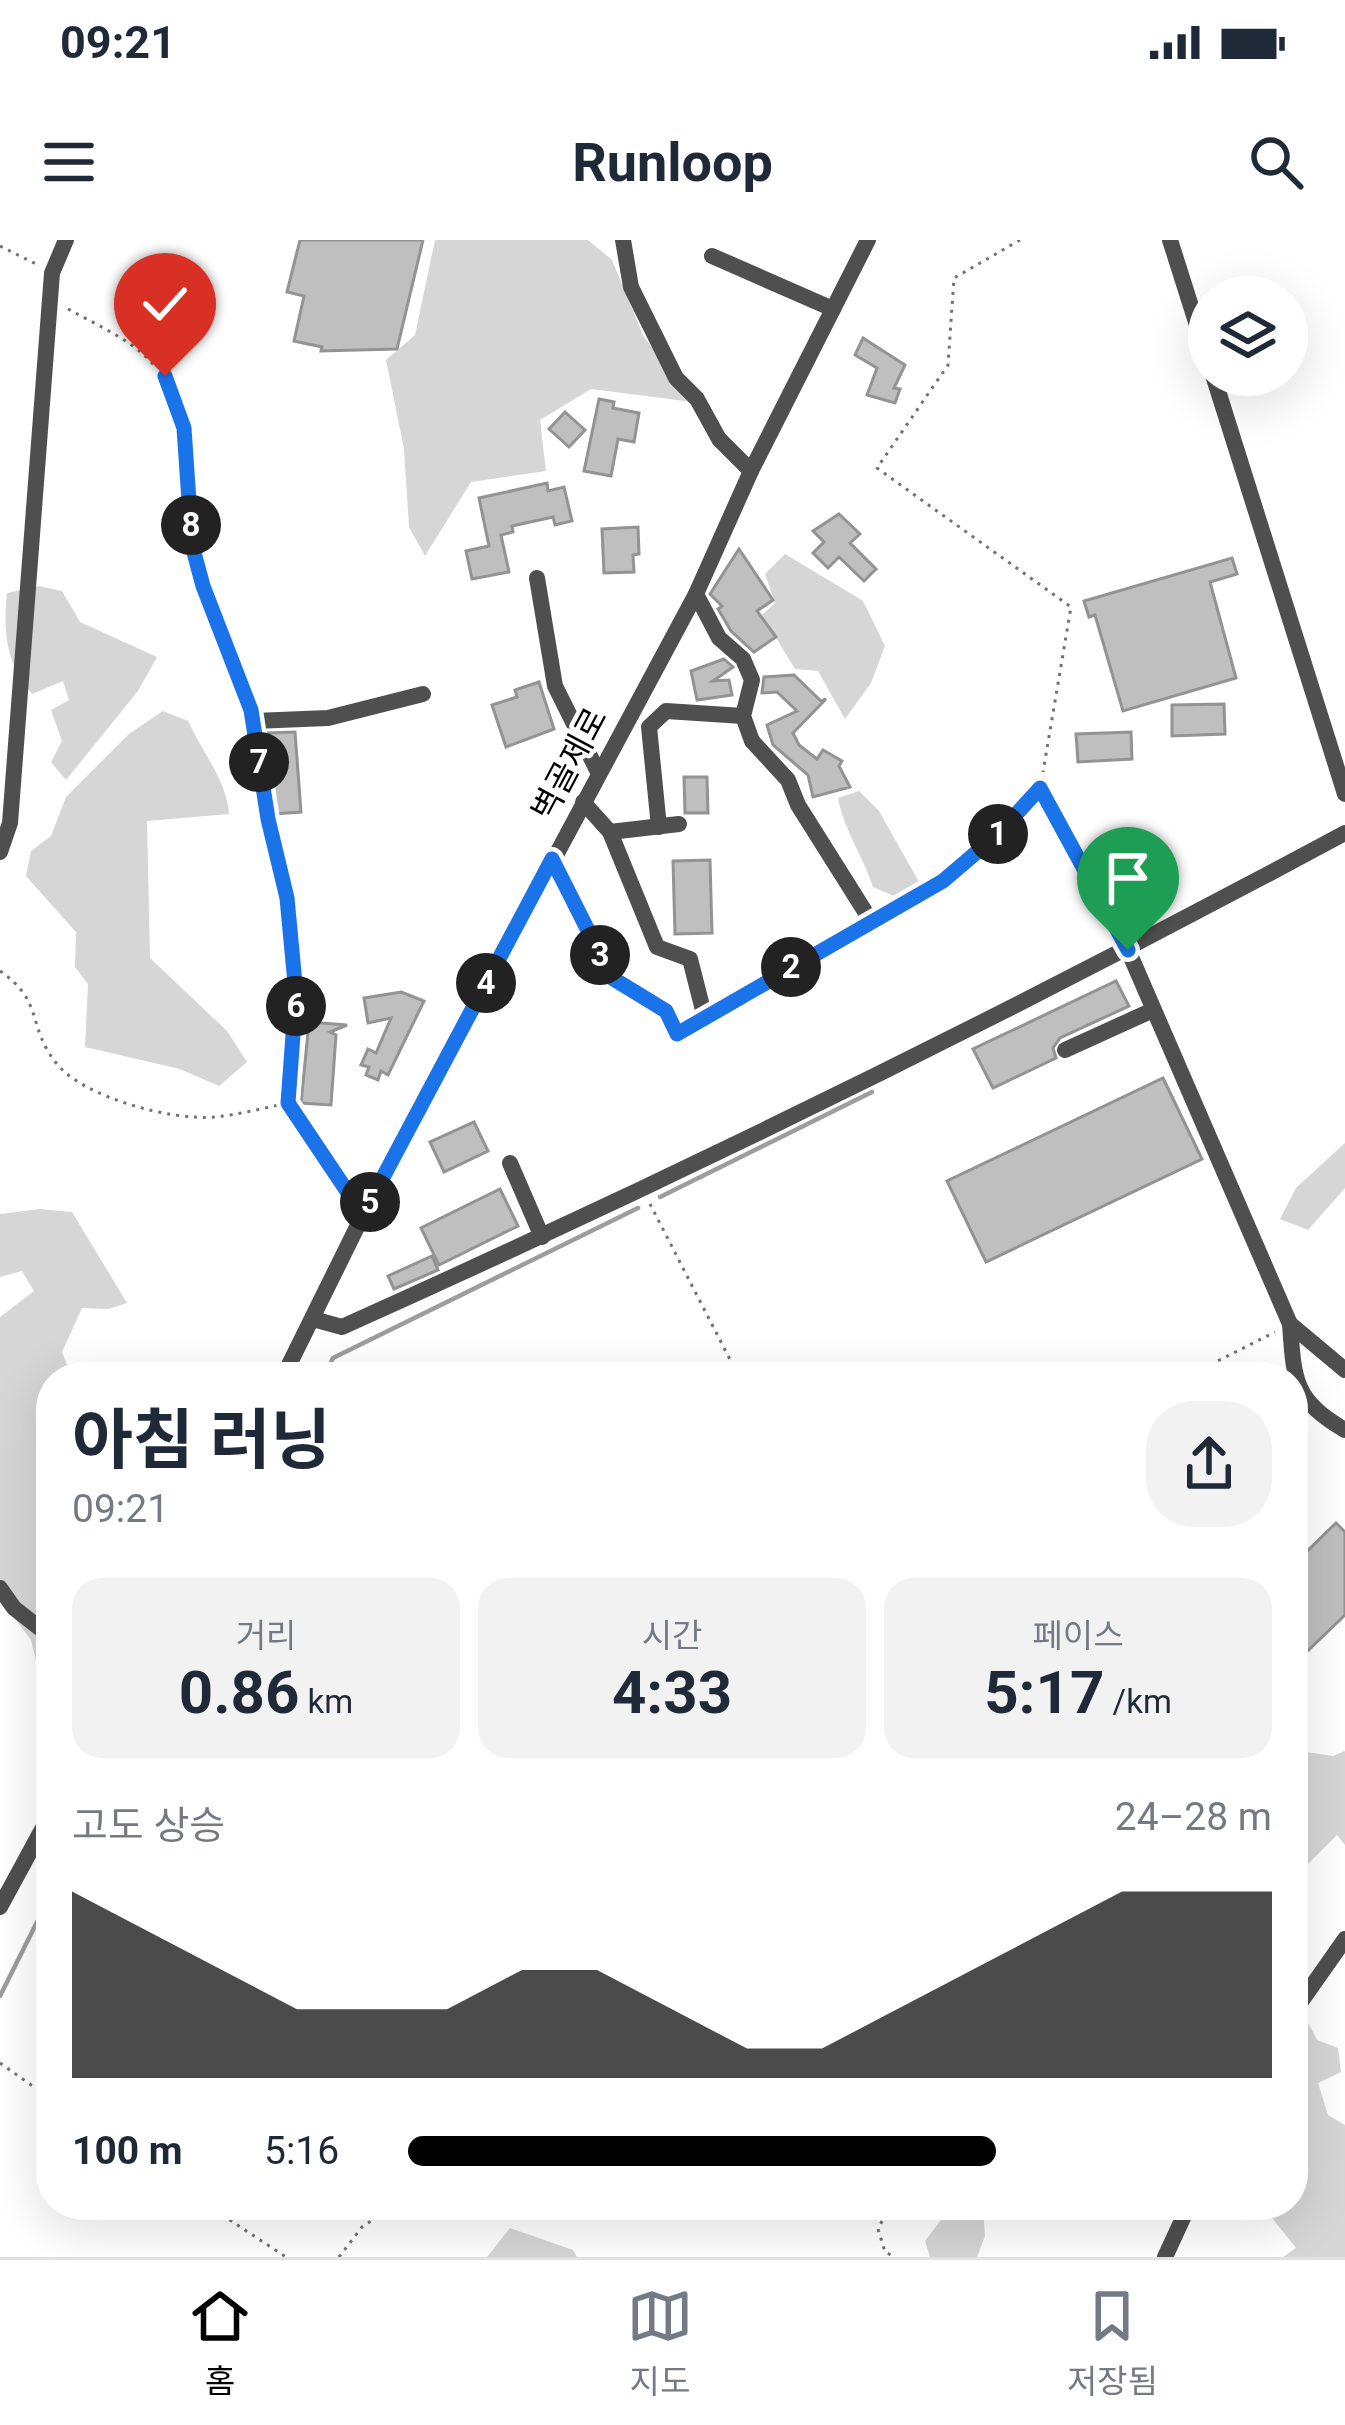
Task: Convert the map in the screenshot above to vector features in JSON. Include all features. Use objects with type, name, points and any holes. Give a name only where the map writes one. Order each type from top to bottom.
[{"type":"street","points":[[0,852],[10,824],[52,273],[66,240]]},
{"type":"street","points":[[623,240],[632,287],[676,378],[697,399],[719,439],[752,471]]},
{"type":"street","name":"벽골제로","points":[[292,1362],[363,1215],[696,594],[868,240]]},
{"type":"street","points":[[1170,240],[1188,297]]},
{"type":"street","points":[[712,256],[833,309]]},
{"type":"street","points":[[1220,396],[1345,794]]},
{"type":"street","points":[[537,578],[555,686],[598,772]]},
{"type":"street","points":[[696,594],[719,638],[743,659],[752,680],[743,716],[752,741],[788,780],[798,805],[871,921]]},
{"type":"street","points":[[252,722],[328,718],[423,694]]},
{"type":"street","points":[[658,826],[650,727],[666,711],[743,716]]},
{"type":"street","points":[[1040,788],[1128,950],[1290,1324],[1296,1362]]},
{"type":"street","points":[[583,802],[610,832],[657,947],[690,959],[705,1018]]},
{"type":"street","points":[[610,832],[680,824]]},
{"type":"street","points":[[313,1319],[342,1327],[644,1192],[1128,950],[1345,833]]},
{"type":"street","points":[[1065,1050],[1154,1010]]},
{"type":"street","points":[[510,1163],[542,1237]]},
{"type":"street","points":[[1290,1324],[1345,1370]]},
{"type":"street","points":[[1308,1402],[1345,1430]]},
{"type":"street","points":[[0,1588],[14,1608],[36,1625]]},
{"type":"street","points":[[0,1907],[36,1841]]},
{"type":"street","points":[[1308,1992],[1345,1939]]},
{"type":"street","points":[[1166,2257],[1182,2220]]},
{"type":"path","points":[[552,859],[612,978],[666,1011],[677,1034],[943,881],[998,834],[1040,788],[1071,607],[877,468],[948,365],[954,278],[1020,240]]},
{"type":"path","points":[[0,246],[52,273]]},
{"type":"path","points":[[51,299],[134,347],[165,376],[184,428],[197,566],[252,722],[287,898],[296,994],[288,1103],[363,1215]]},
{"type":"path","points":[[0,971],[26,989],[40,1036],[57,1064],[78,1084],[142,1108],[210,1118],[288,1103]]},
{"type":"path","points":[[644,1192],[731,1362]]},
{"type":"path","points":[[1215,1362],[1290,1324]]},
{"type":"path","points":[[0,2063],[36,2088]]},
{"type":"path","points":[[230,2220],[286,2257]]},
{"type":"path","points":[[339,2257],[372,2220]]},
{"type":"path","points":[[882,2220],[878,2229],[885,2252],[895,2257]]},
{"type":"shaded area","points":[[435,240],[588,240],[612,260],[644,337],[693,402],[591,389],[540,420],[546,471],[471,482],[425,556],[409,527],[404,449],[386,360],[415,335]]},
{"type":"shaded area","points":[[785,554],[863,601],[885,646],[871,683],[845,719],[818,671],[795,669],[762,615],[775,603],[765,574]]},
{"type":"shaded area","points":[[39,586],[62,591],[80,622],[157,657],[138,691],[66,780],[51,762],[62,741],[51,710],[69,700],[63,681],[32,694],[12,659],[6,635],[7,593]]},
{"type":"shaded area","points":[[163,711],[188,721],[219,778],[229,814],[147,821],[150,958],[227,1031],[247,1062],[219,1086],[180,1069],[85,1047],[88,984],[75,967],[76,932],[26,876],[31,851],[51,836],[66,797],[129,734]]},
{"type":"shaded area","points":[[859,791],[879,811],[919,882],[894,896],[873,887],[841,810],[838,798]]},
{"type":"shaded area","points":[[1345,1143],[1345,1188],[1308,1230],[1280,1219],[1296,1188]]},
{"type":"shaded area","points":[[40,1209],[72,1212],[127,1303],[108,1309],[82,1308],[62,1352],[66,1362],[36,1362],[36,1661],[31,1640],[0,1599],[0,1317],[34,1291],[22,1271],[0,1277],[0,1214]]},
{"type":"shaded area","points":[[1345,1751],[1345,1845],[1337,1835],[1308,1864],[1308,1752],[1333,1756]]},
{"type":"shaded area","points":[[1308,2023],[1317,2040],[1338,2048],[1341,2072],[1318,2083],[1328,2115],[1345,2125],[1345,2257],[1283,2257],[1296,2248],[1274,2220],[1308,2220]]},
{"type":"shaded area","points":[[941,2220],[984,2220],[985,2236],[977,2257],[930,2257],[925,2241]]},
{"type":"shaded area","points":[[510,2228],[573,2250],[577,2257],[487,2257]]},
{"type":"building","points":[[300,240],[423,240],[397,349],[321,351],[322,347],[294,341],[304,296],[287,292]]},
{"type":"building","points":[[863,338],[905,365],[894,388],[900,389],[895,403],[867,395],[877,368],[855,355]]},
{"type":"building","points":[[599,399],[614,402],[613,408],[639,413],[634,442],[618,439],[611,476],[584,471]]},
{"type":"building","points":[[565,412],[585,430],[569,447],[549,429]]},
{"type":"building","points":[[547,483],[548,491],[564,487],[572,521],[555,525],[553,517],[512,526],[513,532],[501,535],[509,572],[472,579],[466,551],[489,546],[479,498]]},
{"type":"building","points":[[839,514],[860,534],[850,543],[876,569],[864,581],[839,557],[828,568],[813,553],[824,542],[813,531]]},
{"type":"building","points":[[638,527],[634,572],[604,573],[602,529]]},
{"type":"building","points":[[739,549],[773,600],[757,611],[776,637],[754,652],[731,631],[718,609],[722,606],[710,594]]},
{"type":"building","points":[[1232,558],[1237,574],[1210,582],[1236,678],[1123,711],[1095,615],[1089,617],[1084,601]]},
{"type":"building","points":[[724,659],[733,667],[713,681],[729,680],[732,695],[697,700],[691,671]]},
{"type":"building","points":[[794,675],[821,701],[826,699],[793,733],[799,745],[817,759],[823,750],[842,761],[839,766],[850,787],[813,797],[808,775],[773,745],[767,725],[797,711],[777,692],[762,693],[764,677]]},
{"type":"building","points":[[539,682],[554,729],[506,747],[492,705],[517,697],[515,690]]},
{"type":"building","points":[[1224,704],[1225,734],[1172,736],[1172,705]]},
{"type":"building","points":[[295,732],[301,812],[274,814],[267,733]]},
{"type":"building","points":[[1131,732],[1132,759],[1078,762],[1076,734]]},
{"type":"building","points":[[684,777],[707,777],[708,813],[685,813]]},
{"type":"building","points":[[710,860],[712,933],[675,934],[673,861]]},
{"type":"building","points":[[1116,981],[1129,1006],[1060,1038],[1053,1048],[1056,1058],[993,1088],[973,1049]]},
{"type":"building","points":[[401,992],[424,1001],[388,1075],[381,1071],[378,1080],[366,1075],[369,1067],[361,1065],[368,1049],[376,1053],[391,1018],[368,1023],[364,998]]},
{"type":"building","points":[[309,1022],[347,1025],[330,1032],[336,1035],[331,1105],[301,1103]]},
{"type":"building","points":[[1163,1078],[1202,1159],[986,1262],[947,1181]]},
{"type":"building","points":[[474,1122],[488,1151],[444,1172],[430,1142]]},
{"type":"building","points":[[500,1189],[518,1226],[439,1265],[421,1228]]},
{"type":"building","points":[[432,1256],[438,1270],[394,1289],[388,1276]]},
{"type":"building","points":[[1336,1523],[1345,1532],[1345,1615],[1308,1651],[1308,1550]]},
{"type":"waterway","points":[[660,1197],[872,1092]]},
{"type":"waterway","points":[[331,1362],[638,1208]]},
{"type":"waterway","points":[[0,1996],[36,1924]]},
{"type":"route","points":[[165,376],[184,428],[192,545],[251,710],[268,819],[287,898],[296,994],[288,1103],[363,1215],[552,859],[612,978],[666,1011],[677,1034],[943,881],[998,834],[1040,788],[1128,950]]}]
